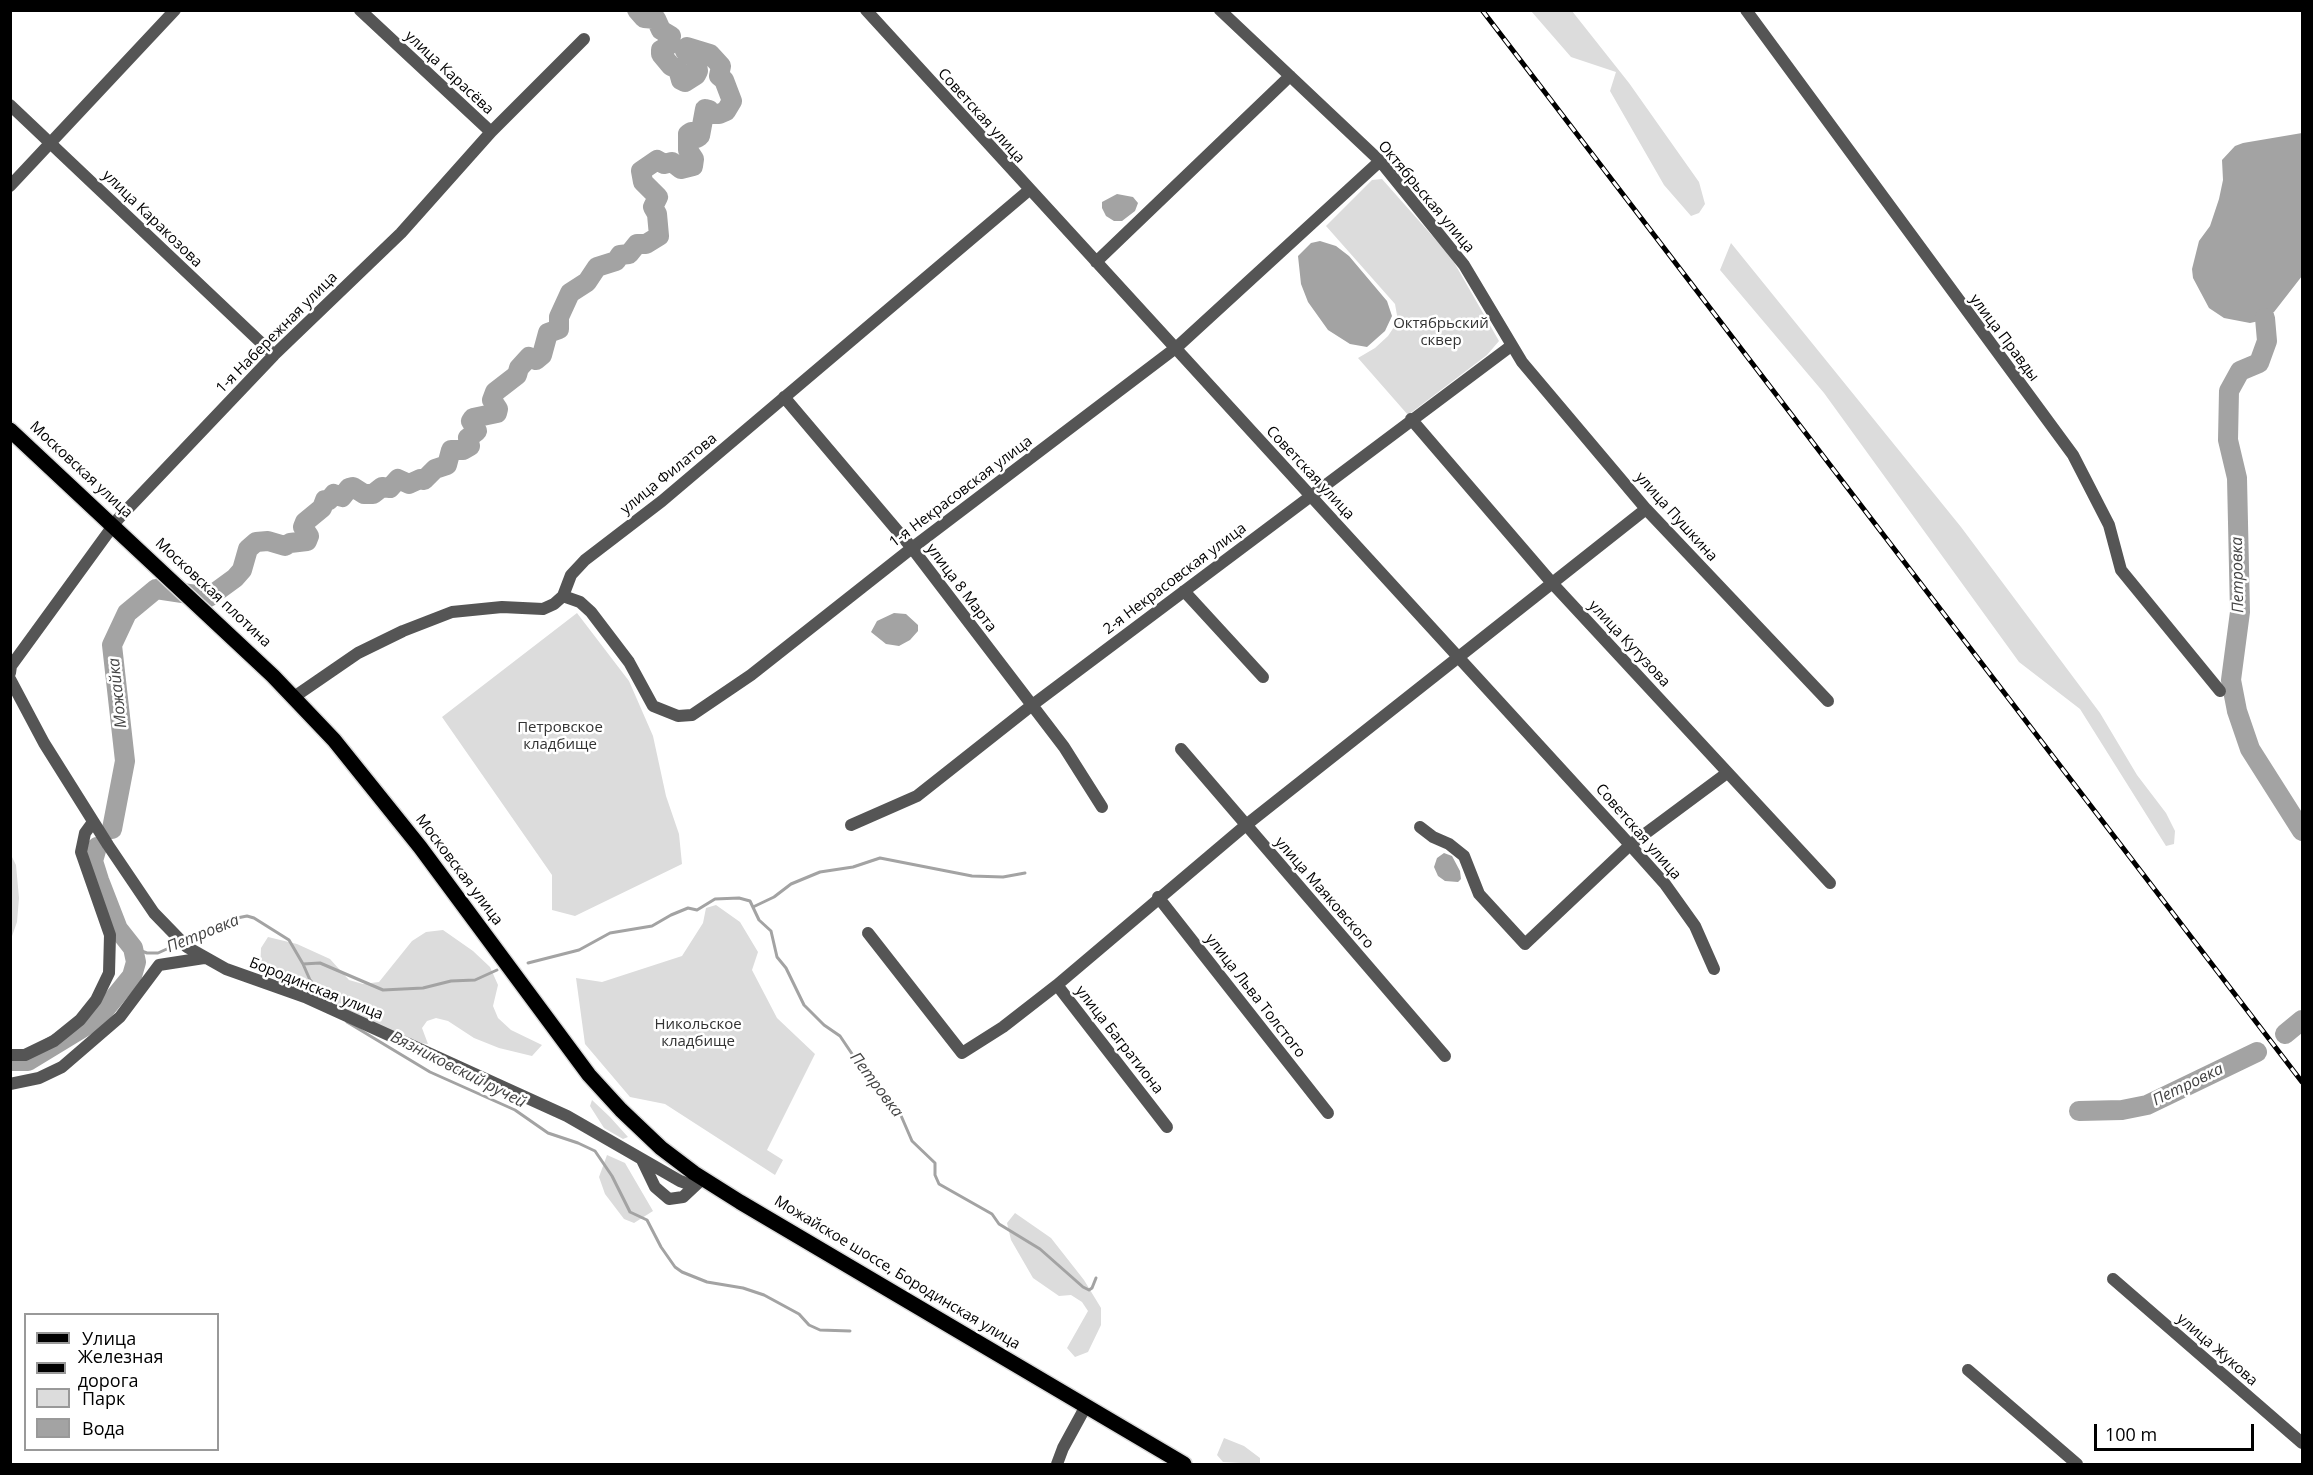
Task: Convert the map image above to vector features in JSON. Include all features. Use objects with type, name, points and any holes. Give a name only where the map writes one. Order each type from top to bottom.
[{"type":"main road","name":"Московская улица","points":[[10,430],[127,537]]},
{"type":"main road","name":"Московская плотина","points":[[127,537],[273,676]]},
{"type":"main road","name":"Московская улица","points":[[273,676],[378,793],[572,1053],[606,1095]]},
{"type":"main road","name":"Можайское шоссе, Бородинская улица","points":[[606,1095],[698,1182],[1184,1464]]},
{"type":"street","points":[[10,186],[175,10]]},
{"type":"street","name":"улица Карасёва","points":[[360,10],[491,132]]},
{"type":"street","name":"Советская улица","points":[[866,10],[1028,191],[1177,347],[1665,884],[1695,926],[1714,969]]},
{"type":"street","name":"Октябрьская улица","points":[[1220,10],[1380,161],[1464,266],[1510,346]]},
{"type":"street","name":"улица Правды","points":[[1746,10],[2073,456],[2109,525],[2121,570],[2220,691]]},
{"type":"street","name":"1-я Набережная улица","points":[[11,668],[113,524],[274,355],[401,233],[491,132],[584,39]]},
{"type":"street","points":[[1096,262],[1290,76]]},
{"type":"street","name":"улица Каракозова","points":[[10,105],[274,355]]},
{"type":"street","name":"1-я Некрасовская улица","points":[[563,596],[580,602],[591,612],[628,662],[652,706],[678,716],[692,715],[751,675],[912,548],[1177,347],[1380,161]]},
{"type":"street","name":"улица Филатова","points":[[563,596],[571,575],[585,560],[662,501],[1028,191]]},
{"type":"street","name":"2-я Некрасовская улица","points":[[851,825],[917,796],[1031,706],[1510,346]]},
{"type":"street","name":"улица Пушкина","points":[[1510,346],[1646,509],[1828,701]]},
{"type":"street","name":"улица 8 Марта","points":[[784,398],[912,548],[1064,747],[1102,807]]},
{"type":"street","name":"улица Кутузова","points":[[1411,420],[1552,583],[1830,883]]},
{"type":"street","points":[[1057,985],[1158,897],[1246,825],[1646,509]]},
{"type":"street","points":[[1184,591],[1263,677]]},
{"type":"street","points":[[294,697],[358,653],[452,612],[478,609],[543,609],[563,596]]},
{"type":"street","points":[[10,679],[44,743],[97,827],[85,833],[81,852],[110,935],[109,973],[96,1000],[80,1020],[54,1041],[25,1055],[10,1055]]},
{"type":"street","name":"улица Маяковского","points":[[1181,749],[1445,1056]]},
{"type":"street","points":[[1420,827],[1457,849],[1464,856],[1479,894],[1525,944],[1630,845],[1727,773]]},
{"type":"street","name":"Бородинская улица","points":[[97,827],[154,913],[186,946],[204,958],[305,997],[567,1116],[642,1160],[698,1182]]},
{"type":"street","name":"улица Льва Толстого","points":[[1158,897],[1328,1113]]},
{"type":"street","name":"улица Багратиона","points":[[868,933],[962,1053],[1003,1026],[1057,985],[1167,1127]]},
{"type":"street","points":[[10,1084],[39,1078],[62,1067],[120,1017],[159,965],[204,958]]},
{"type":"street","points":[[642,1160],[655,1187],[665,1197],[678,1199],[698,1182]]},
{"type":"street","name":"улица Жукова","points":[[2113,1279],[2302,1443]]},
{"type":"street","points":[[1968,1370],[2077,1464]]},
{"type":"street","points":[[1057,1464],[1086,1406]]},
{"type":"green space","points":[[1531,11],[1572,11],[1629,83],[1699,182],[1705,204],[1699,213],[1691,216],[1664,185],[1610,91],[1616,72],[1571,57]]},
{"type":"green space","name":"Октябрьский сквер","points":[[1382,179],[1451,257],[1499,341],[1487,355],[1408,415],[1358,358],[1375,348],[1388,336],[1398,321],[1395,304],[1326,226],[1372,180]]},
{"type":"green space","points":[[1731,243],[1961,527],[2100,713],[2137,775],[2166,813],[2175,831],[2174,844],[2166,846],[2080,709],[2019,662],[1824,393],[1720,270]]},
{"type":"green space","name":"Петровское кладбище","points":[[577,613],[629,681],[653,736],[666,796],[679,834],[682,864],[575,916],[552,910],[552,875],[442,717]]},
{"type":"green space","points":[[10,853],[16,865],[19,898],[17,922],[11,939]]},
{"type":"green space","name":"Никольское кладбище","points":[[716,905],[740,922],[758,952],[752,970],[777,1018],[815,1054],[767,1150],[783,1160],[775,1175],[665,1104],[630,1097],[585,1044],[576,978],[602,982],[682,956],[703,923],[706,908]]},
{"type":"green space","points":[[443,930],[473,951],[490,967],[498,985],[493,1006],[498,1018],[511,1030],[542,1045],[532,1056],[499,1048],[474,1038],[448,1021],[436,1018],[427,1021],[422,1028],[428,1044],[419,1043],[260,972],[261,948],[268,937],[297,944],[330,959],[349,980],[363,984],[379,982],[412,941],[426,932]]},
{"type":"green space","points":[[592,1100],[628,1137],[623,1139],[604,1128],[590,1106]]},
{"type":"green space","points":[[607,1155],[625,1163],[653,1211],[634,1223],[624,1219],[605,1194],[599,1177]]},
{"type":"green space","points":[[1015,1213],[1051,1238],[1084,1280],[1101,1308],[1101,1325],[1088,1352],[1075,1357],[1067,1348],[1088,1311],[1082,1302],[1071,1295],[1059,1296],[1033,1278],[1011,1240],[1007,1223]]},
{"type":"green space","points":[[1224,1438],[1244,1446],[1260,1458],[1260,1464],[1223,1462],[1217,1455]]},
{"type":"water","points":[[2302,133],[2302,276],[2274,312],[2259,321],[2250,323],[2224,318],[2209,308],[2193,278],[2192,269],[2199,241],[2210,226],[2219,199],[2223,180],[2222,160],[2235,146],[2243,143]]},
{"type":"water","points":[[1117,194],[1133,197],[1138,203],[1135,211],[1122,221],[1114,221],[1106,216],[1102,208],[1102,202]]},
{"type":"water","points":[[1320,241],[1336,246],[1349,256],[1387,301],[1392,316],[1385,331],[1367,347],[1350,344],[1328,330],[1308,302],[1301,284],[1298,256],[1311,243]]},
{"type":"water","points":[[894,613],[906,614],[918,625],[918,631],[910,640],[899,646],[886,644],[871,632],[877,621]]},
{"type":"water","points":[[1444,853],[1452,856],[1460,871],[1461,879],[1458,882],[1445,881],[1438,876],[1434,867],[1437,858]]},
{"type":"waterway","name":"Можайка","points":[[112,829],[125,761],[112,645],[127,613],[156,589],[209,597],[242,570],[248,549],[256,542],[268,541],[285,546],[290,543],[307,541],[309,536],[303,527],[305,522],[322,508],[325,500],[329,500],[334,494],[342,497],[349,488],[353,487],[364,494],[373,494],[382,487],[390,488],[398,479],[409,484],[420,479],[424,480],[435,469],[447,465],[451,450],[463,450],[470,446],[468,438],[477,431],[471,421],[473,418],[497,413],[498,409],[492,400],[495,392],[517,375],[519,368],[529,357],[536,360],[542,355],[548,333],[559,329],[559,317],[570,293],[587,282],[597,267],[616,261],[620,255],[629,254],[637,244],[646,244],[659,236],[657,214],[653,207],[658,197],[643,182],[641,171],[657,160],[664,164],[672,162],[681,169],[693,166],[694,159],[688,150],[688,134],[691,132],[697,138],[700,136],[705,109],[711,114],[719,114],[726,111],[732,101],[724,80],[719,76],[721,66],[710,54],[687,47],[685,51],[696,58],[698,71],[685,82],[681,80],[678,69],[671,66],[661,54],[661,50],[668,46],[671,36],[661,30],[656,19],[644,18],[637,10]]},
{"type":"waterway","name":"Петровка","points":[[2265,318],[2267,341],[2259,363],[2240,371],[2229,391],[2228,440],[2237,478],[2240,612],[2231,680],[2237,711],[2250,749],[2302,831]]},
{"type":"waterway","name":"Можайка","points":[[10,1061],[28,1061],[97,1019],[132,976],[136,962],[133,948],[118,929],[99,880],[93,861],[97,847]]},
{"type":"waterway","points":[[753,907],[774,897],[791,884],[820,872],[853,867],[880,858],[972,876],[1003,877],[1025,873]]},
{"type":"waterway","name":"Петровка","points":[[528,963],[579,950],[610,933],[652,926],[688,908],[697,910],[715,899],[739,898],[750,901],[759,920],[771,931],[777,957],[786,968],[804,1005],[824,1025],[840,1036],[877,1091],[899,1111],[912,1141],[935,1163],[935,1175],[939,1184],[992,1214],[999,1224],[1040,1249],[1083,1287],[1089,1290],[1092,1288],[1096,1278]]},
{"type":"waterway","name":"Петровка","points":[[186,940],[227,920],[247,916],[289,940],[303,964],[320,963],[383,990],[423,988],[451,981],[475,980],[497,970]]},
{"type":"waterway","name":"Петровка","points":[[133,948],[147,953],[158,953],[180,943]]},
{"type":"waterway","name":"Вязниковский ручей","points":[[303,964],[310,980],[329,1003]]},
{"type":"waterway","name":"Петровка","points":[[2285,1034],[2302,1020]]},
{"type":"waterway","name":"Вязниковский ручей","points":[[347,1022],[430,1072],[515,1110],[548,1133],[595,1151],[612,1176],[630,1212],[647,1220],[661,1247],[675,1267],[682,1272],[707,1282],[743,1288],[764,1295],[799,1314],[809,1325],[820,1330],[850,1331]]},
{"type":"waterway","name":"Петровка","points":[[2079,1111],[2122,1110],[2147,1105],[2257,1052]]},
{"type":"railway","points":[[1482,10],[2302,1082]]}]
